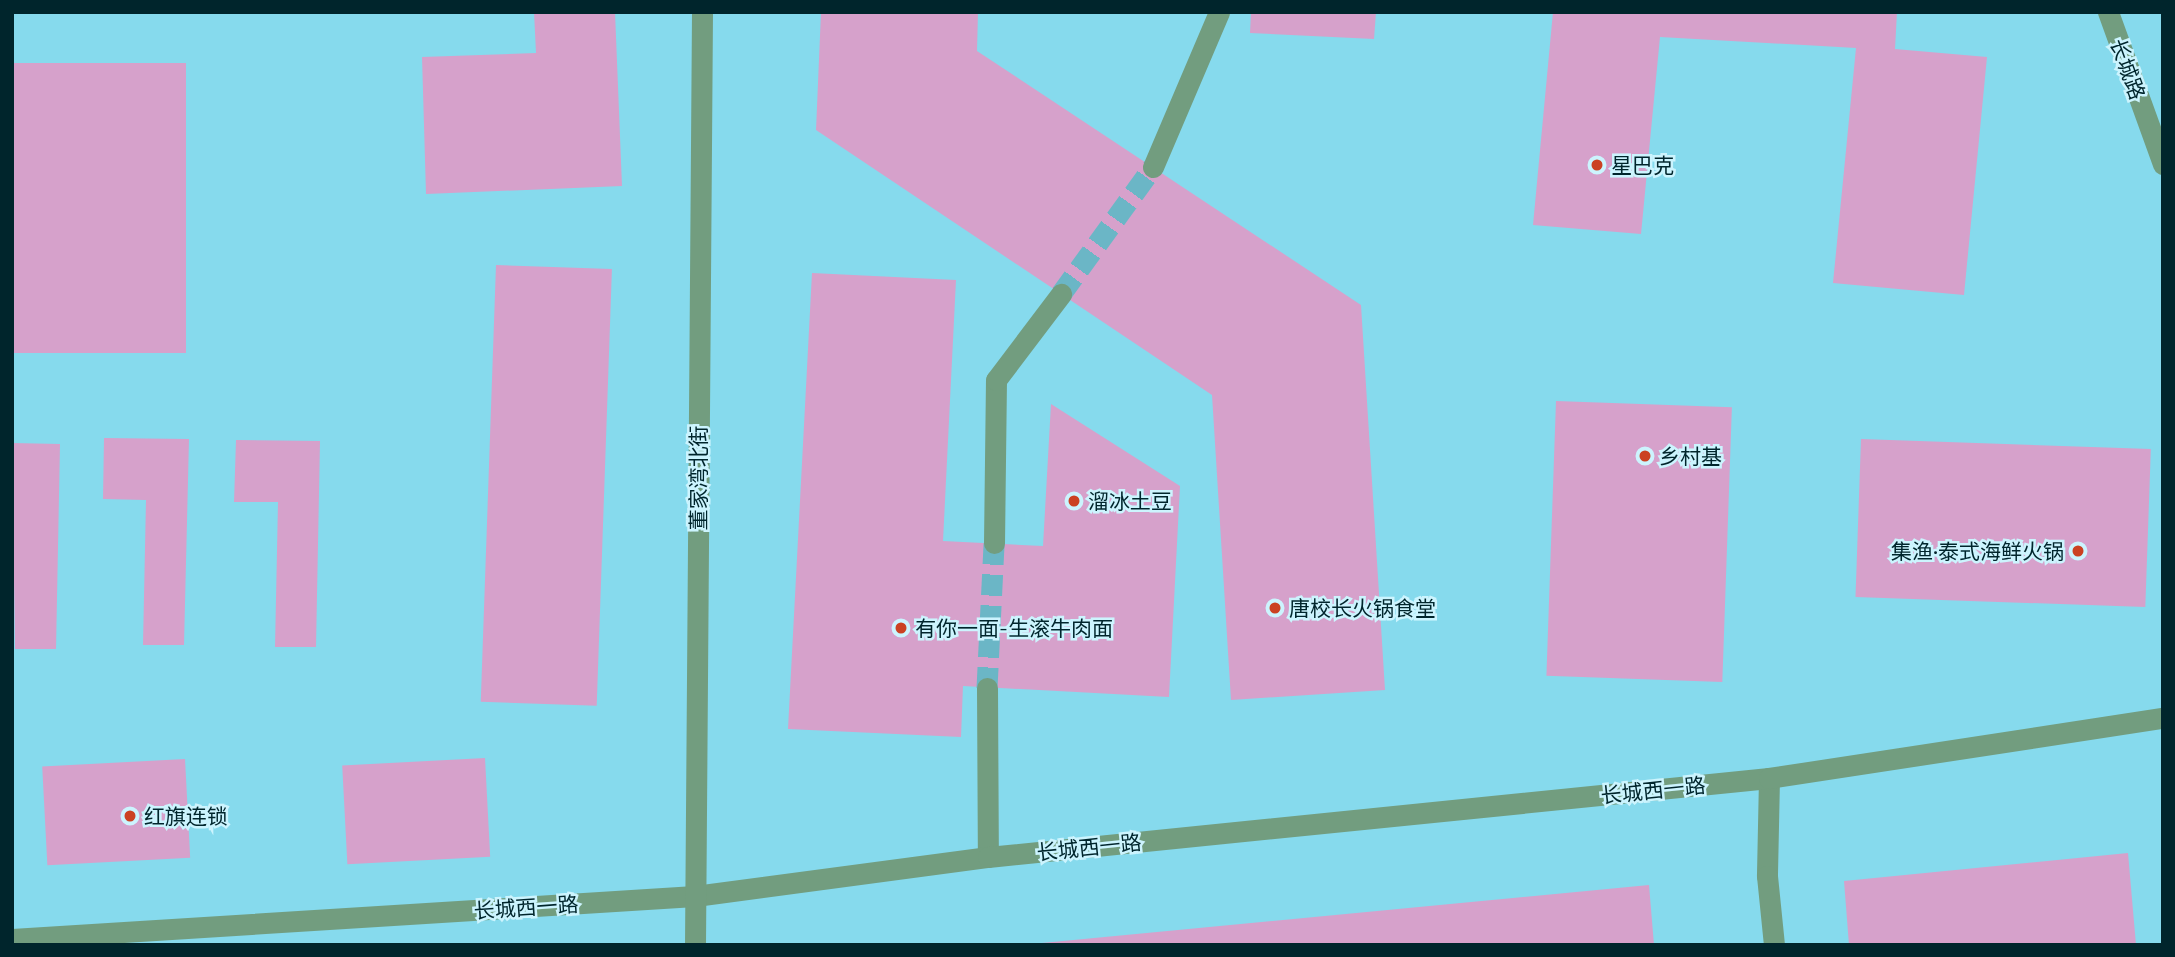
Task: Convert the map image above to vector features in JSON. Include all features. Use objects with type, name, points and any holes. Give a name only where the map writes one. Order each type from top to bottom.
[{"type":"street","name":"董家湾北街","points":[[695,945],[702,12]]},
{"type":"street","points":[[1153,167],[1219,12]]},
{"type":"street","name":"长城路","points":[[2108,12],[2163,164]]},
{"type":"street","points":[[994,544],[996,380],[1061,294]]},
{"type":"street","points":[[987,688],[988,857]]},
{"type":"street","name":"长城西一路","points":[[12,940],[695,896],[988,857],[1769,778],[2163,718]]},
{"type":"street","points":[[1769,778],[1774,945]]},
{"type":"building","points":[[534,12],[615,12],[622,186],[426,194],[422,57],[536,53]]},
{"type":"building","points":[[821,12],[978,12],[977,51],[1361,305],[1385,690],[1231,700],[1212,395],[816,130]]},
{"type":"building","points":[[1251,12],[1376,12],[1374,39],[1250,33]]},
{"type":"building","points":[[1553,12],[1897,12],[1895,49],[1987,57],[1964,295],[1833,283],[1856,48],[1660,37],[1641,234],[1533,225]]},
{"type":"building","points":[[12,63],[186,63],[186,353],[12,353]]},
{"type":"building","points":[[496,265],[612,269],[597,706],[481,702]]},
{"type":"building","points":[[812,273],[956,280],[943,541],[1043,546],[1051,404],[1180,486],[1169,697],[963,686],[961,737],[788,729]]},
{"type":"building","points":[[1556,401],[1732,407],[1722,682],[1546,676]]},
{"type":"building","points":[[104,438],[189,439],[184,645],[143,645],[146,500],[103,499]]},
{"type":"building","points":[[1861,439],[2151,449],[2145,607],[1855,597]]},
{"type":"building","points":[[236,440],[320,441],[316,647],[275,647],[278,502],[234,502]]},
{"type":"building","points":[[12,443],[60,444],[56,649],[15,649]]},
{"type":"building","points":[[485,758],[490,857],[347,864],[342,765]]},
{"type":"building","points":[[185,759],[190,858],[47,865],[42,766]]},
{"type":"building","points":[[2128,853],[2136,945],[1849,945],[1844,881]]},
{"type":"building","points":[[1649,885],[1654,945],[1042,945],[1042,943]]},
{"type":"tunnel","points":[[1061,294],[1153,167]]},
{"type":"tunnel","points":[[987,688],[994,543]]},
{"type":"place","name":"星巴克","points":[[1597,165]]},
{"type":"place","name":"乡村基","points":[[1645,456]]},
{"type":"place","name":"溜冰土豆","points":[[1074,501]]},
{"type":"place","name":"集渔·泰式海鲜火锅","points":[[2078,551]]},
{"type":"place","name":"唐校长火锅食堂","points":[[1275,608]]},
{"type":"place","name":"有你一面-生滚牛肉面","points":[[901,628]]},
{"type":"place","name":"红旗连锁","points":[[130,816]]}]
